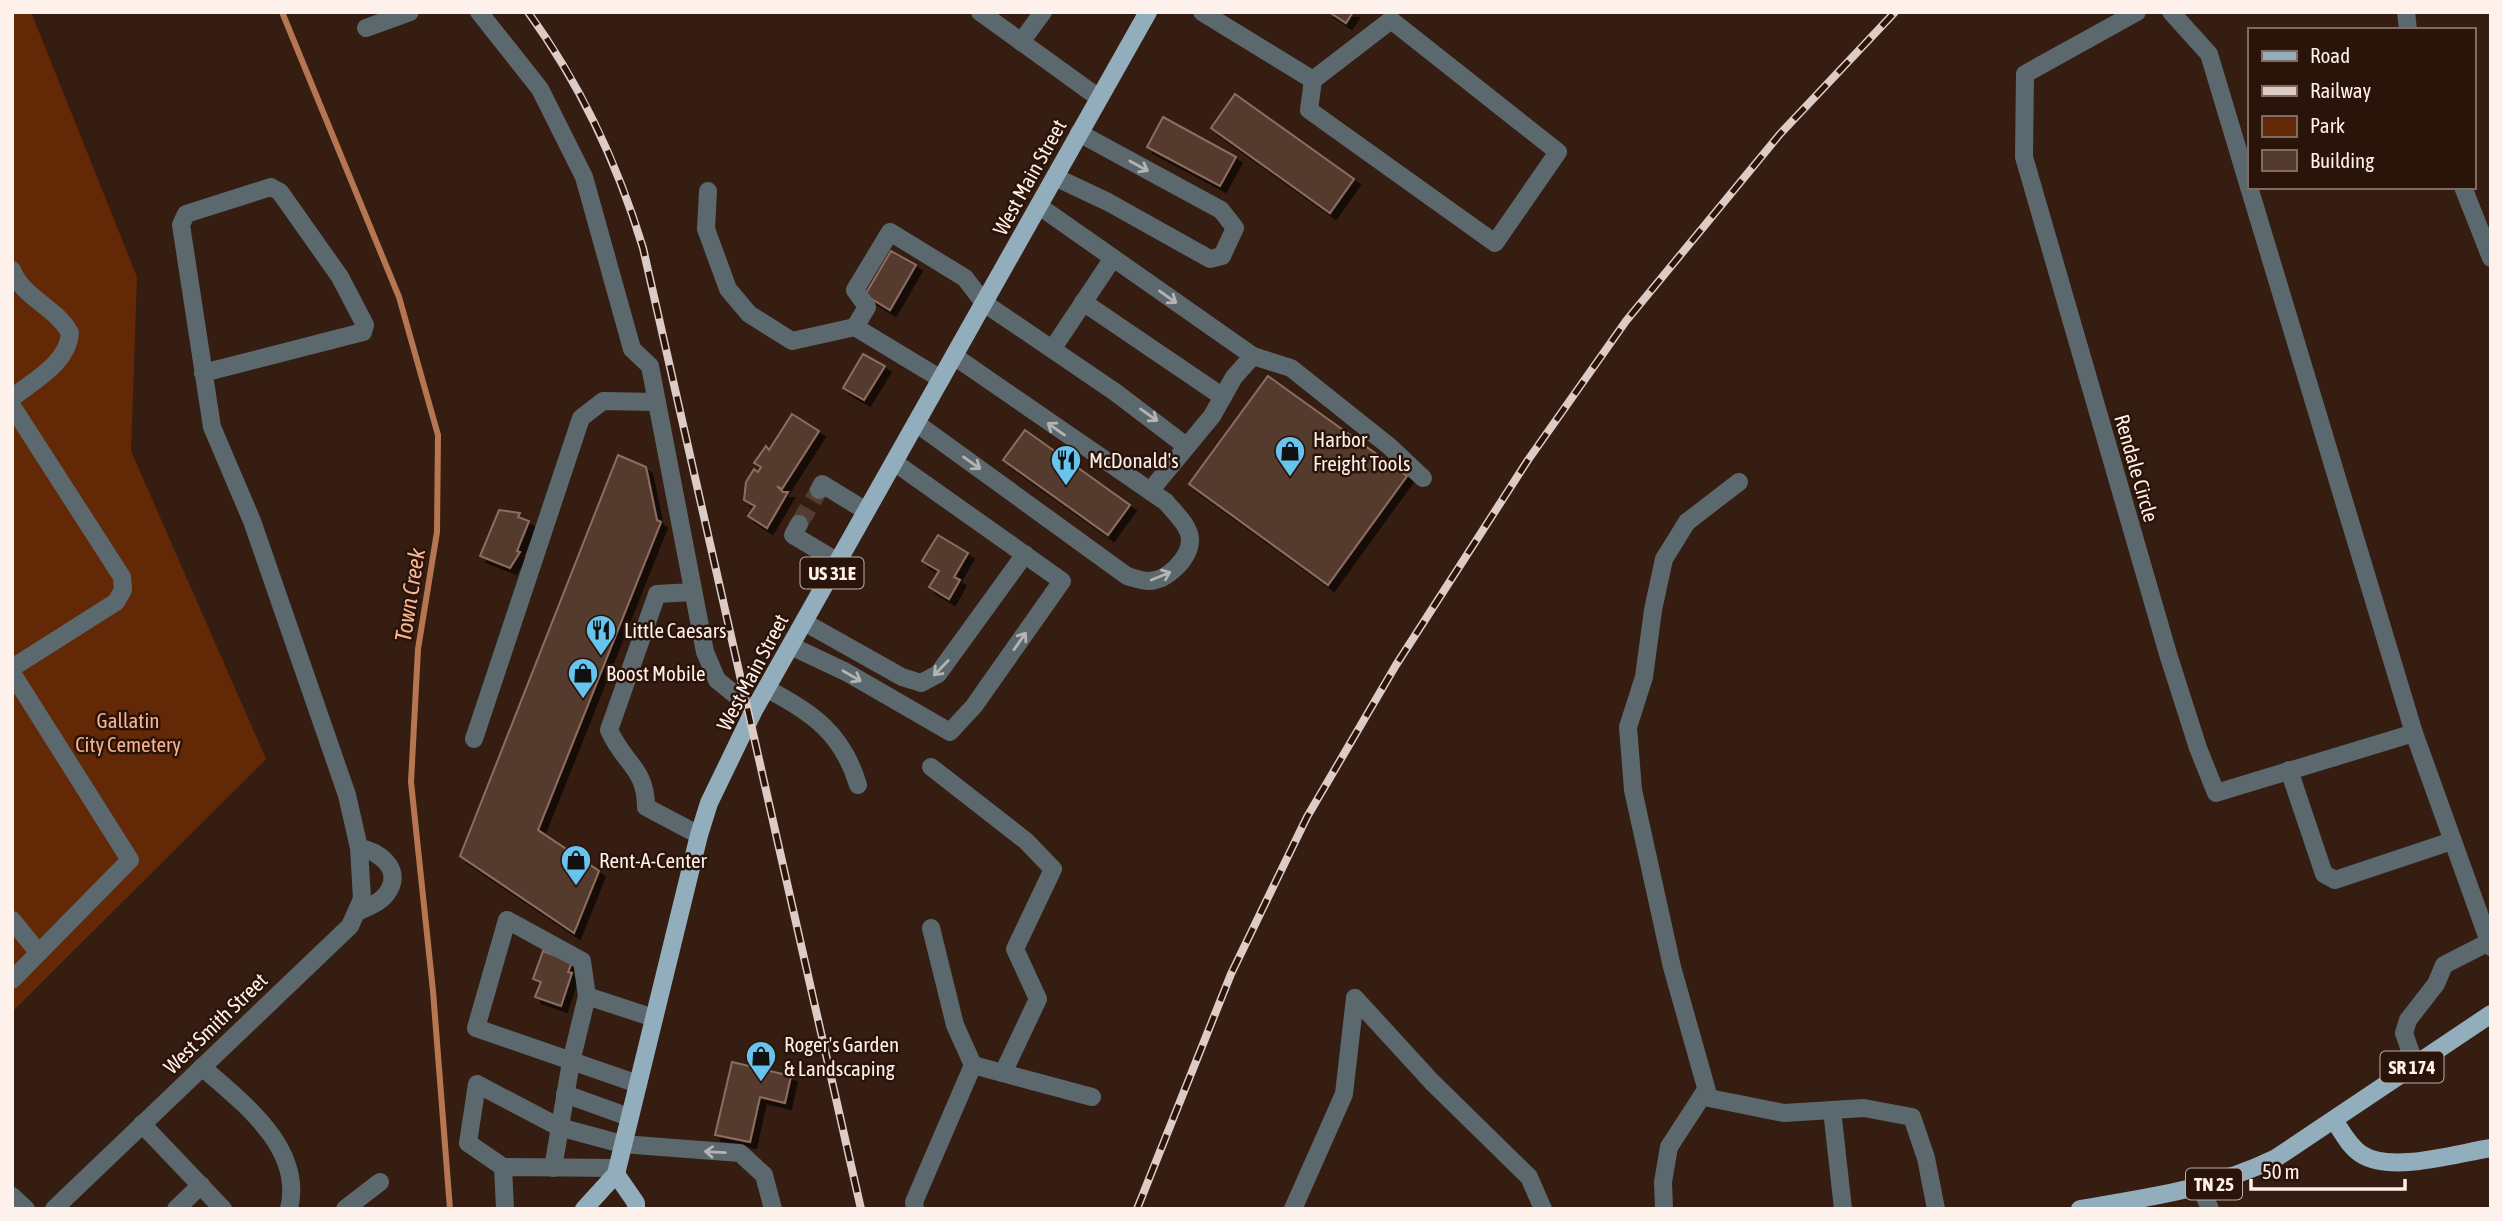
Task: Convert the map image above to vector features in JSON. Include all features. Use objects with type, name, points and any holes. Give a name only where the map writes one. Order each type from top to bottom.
[{"type":"main road","name":"West Main Street","points":[[617,1171],[709,803],[754,710],[1149,12]]},
{"type":"main road","name":"SR 174","points":[[2334,1120],[2491,1014]]},
{"type":"main road","points":[[2334,1120],[2351,1145],[2376,1161],[2393,1164],[2491,1147]]},
{"type":"main road","name":"TN 25","points":[[2080,1209],[2201,1188],[2238,1176],[2276,1158],[2334,1120]]},
{"type":"main road","points":[[586,1207],[617,1171],[636,1203],[636,1209]]},
{"type":"street","points":[[366,28],[410,12]]},
{"type":"street","points":[[479,12],[540,89],[584,177],[632,349],[650,366],[705,652],[717,680],[754,710]]},
{"type":"street","points":[[980,12],[1099,99]]},
{"type":"street","points":[[1021,42],[1043,12]]},
{"type":"street","points":[[1202,12],[1313,80]]},
{"type":"street","name":"Rendale Circle","points":[[2137,12],[2025,74],[2024,157],[2164,641],[2198,748],[2216,793],[2414,733]]},
{"type":"street","points":[[2171,12],[2209,54],[2248,184]]},
{"type":"street","points":[[1391,20],[1558,152],[1495,243],[1309,110],[1313,80],[1391,20]]},
{"type":"street","points":[[1055,177],[1108,202],[1210,259],[1222,256],[1235,228],[1221,210],[1079,133]]},
{"type":"street","points":[[203,373],[363,332],[365,325],[340,277],[280,192],[271,187],[186,214],[181,225],[203,373],[212,427],[252,521],[332,746],[359,848],[362,899],[357,912]]},
{"type":"street","points":[[2250,189],[2414,733],[2490,944],[2444,964],[2436,984],[2408,1020],[2404,1033],[2416,1065]]},
{"type":"street","points":[[2464,189],[2491,258]]},
{"type":"street","points":[[708,191],[706,229],[728,289],[749,314],[792,341],[855,327],[941,379]]},
{"type":"street","points":[[1039,206],[1253,356],[1291,368],[1343,408],[1423,478]]},
{"type":"street","points":[[855,327],[867,307],[855,290],[890,232],[965,278],[984,303],[1165,426],[1186,446]]},
{"type":"street","points":[[1053,348],[1112,258]]},
{"type":"street","points":[[12,270],[31,296],[51,309],[70,333],[69,347],[60,360],[12,398]]},
{"type":"street","points":[[1083,302],[1223,397]]},
{"type":"street","points":[[916,423],[1127,576],[1151,581],[1171,573],[1185,555],[1190,539],[1185,526],[1166,502],[954,356]]},
{"type":"street","points":[[1150,491],[1212,416],[1234,377],[1253,356]]},
{"type":"street","points":[[474,739],[581,418],[603,401],[657,402]]},
{"type":"street","points":[[12,406],[122,577],[123,590],[116,602],[12,670],[130,860],[12,980]]},
{"type":"street","points":[[791,646],[846,673],[950,732],[974,706],[1062,581],[894,462]]},
{"type":"street","points":[[1739,482],[1687,522],[1664,559],[1653,610],[1644,677],[1628,726],[1633,790],[1672,967],[1709,1098],[1784,1113],[1864,1108],[1912,1117],[1926,1158],[1936,1209]]},
{"type":"street","points":[[819,490],[822,484],[866,511]]},
{"type":"street","points":[[799,524],[793,535],[838,562]]},
{"type":"street","points":[[804,622],[902,677],[921,683],[938,674],[1025,554]]},
{"type":"street","points":[[693,592],[657,594],[609,730],[618,750],[646,786],[646,807],[699,835]]},
{"type":"street","points":[[767,689],[798,705],[831,734],[849,756],[858,785]]},
{"type":"street","points":[[931,767],[1026,841],[1053,869],[1015,949],[1038,999],[1003,1073]]},
{"type":"street","points":[[2289,771],[2325,874],[2335,880],[2452,841]]},
{"type":"street","points":[[357,912],[374,905],[389,890],[393,874],[387,862],[373,850],[359,848]]},
{"type":"street","name":"West Smith Street","points":[[54,1209],[350,926],[357,912]]},
{"type":"street","points":[[12,920],[38,952]]},
{"type":"street","points":[[553,1168],[571,1062],[587,996],[582,961],[507,920],[476,1028],[571,1062],[638,1084]]},
{"type":"street","points":[[915,1209],[914,1202],[973,1065],[955,1025],[931,928]]},
{"type":"street","points":[[587,996],[654,1018]]},
{"type":"street","points":[[1293,1209],[1344,1094],[1355,998],[1425,1074],[1530,1177],[1543,1209]]},
{"type":"street","points":[[973,1065],[1092,1097]]},
{"type":"street","points":[[202,1067],[235,1096],[284,1151],[293,1192],[289,1209]]},
{"type":"street","points":[[617,1171],[503,1167],[468,1143],[477,1084],[559,1127],[622,1144],[740,1153],[764,1175],[774,1209]]},
{"type":"street","points":[[1664,1209],[1663,1182],[1669,1147],[1706,1090]]},
{"type":"street","points":[[565,1094],[629,1117]]},
{"type":"street","points":[[1832,1110],[1843,1209]]},
{"type":"street","points":[[142,1124],[223,1209]]},
{"type":"street","points":[[503,1167],[505,1209]]},
{"type":"street","points":[[345,1209],[380,1182]]},
{"type":"street","points":[[176,1209],[201,1185]]},
{"type":"street","points":[[2201,1188],[2210,1209]]},
{"type":"street","points":[[12,1196],[26,1209]]},
{"type":"green space","name":"Gallatin City Cemetery","points":[[12,12],[31,12],[137,277],[131,451],[266,759],[12,1012]]},
{"type":"building","points":[[1329,12],[1353,12],[1346,23]]},
{"type":"building","points":[[1235,94],[1354,179],[1330,213],[1211,128]]},
{"type":"building","points":[[1163,117],[1236,157],[1220,186],[1147,147]]},
{"type":"building","points":[[891,251],[916,265],[890,310],[865,295]]},
{"type":"building","points":[[863,354],[885,366],[864,400],[843,388]]},
{"type":"building","points":[[1268,376],[1407,476],[1328,585],[1189,484]]},
{"type":"building","points":[[792,414],[819,431],[782,489],[777,486],[783,492],[788,492],[767,528],[748,516],[755,506],[744,500],[746,482],[754,469],[758,472],[761,467],[754,463],[766,446],[769,450]]},
{"type":"building","points":[[1025,430],[1130,505],[1108,535],[1003,460]]},
{"type":"building","points":[[618,455],[646,467],[657,520],[661,522],[538,830],[599,871],[574,933],[460,856]]},
{"type":"building","points":[[499,510],[520,513],[518,517],[529,521],[517,551],[520,552],[510,568],[480,556]]},
{"type":"building","points":[[938,535],[968,553],[954,577],[960,580],[949,599],[929,587],[939,571],[922,561]]},
{"type":"building","points":[[543,951],[572,962],[568,972],[572,973],[561,1006],[535,997],[541,982],[533,979]]},
{"type":"building","points":[[732,1062],[791,1076],[785,1103],[760,1097],[750,1142],[715,1135]]},
{"type":"waterway","name":"Town Creek","points":[[282,12],[399,297],[438,435],[437,532],[418,649],[411,782],[433,991],[450,1209]]},
{"type":"tunnel","points":[[799,524],[819,490]]},
{"type":"railway","points":[[528,12],[565,68],[596,125],[622,185],[643,248],[861,1209]]},
{"type":"railway","points":[[1137,1209],[1231,974],[1307,817],[1396,665],[1528,460],[1626,321],[1780,134],[1895,12]]},
{"type":"place","name":"Harbor Freight Tools","points":[[1290,478]]},
{"type":"place","name":"McDonald's","points":[[1066,487]]},
{"type":"place","name":"Little Caesars","points":[[601,657]]},
{"type":"place","name":"Boost Mobile","points":[[583,700]]},
{"type":"place","name":"Rent-A-Center","points":[[576,887]]},
{"type":"place","name":"Roger's Garden & Landscaping","points":[[761,1083]]}]
